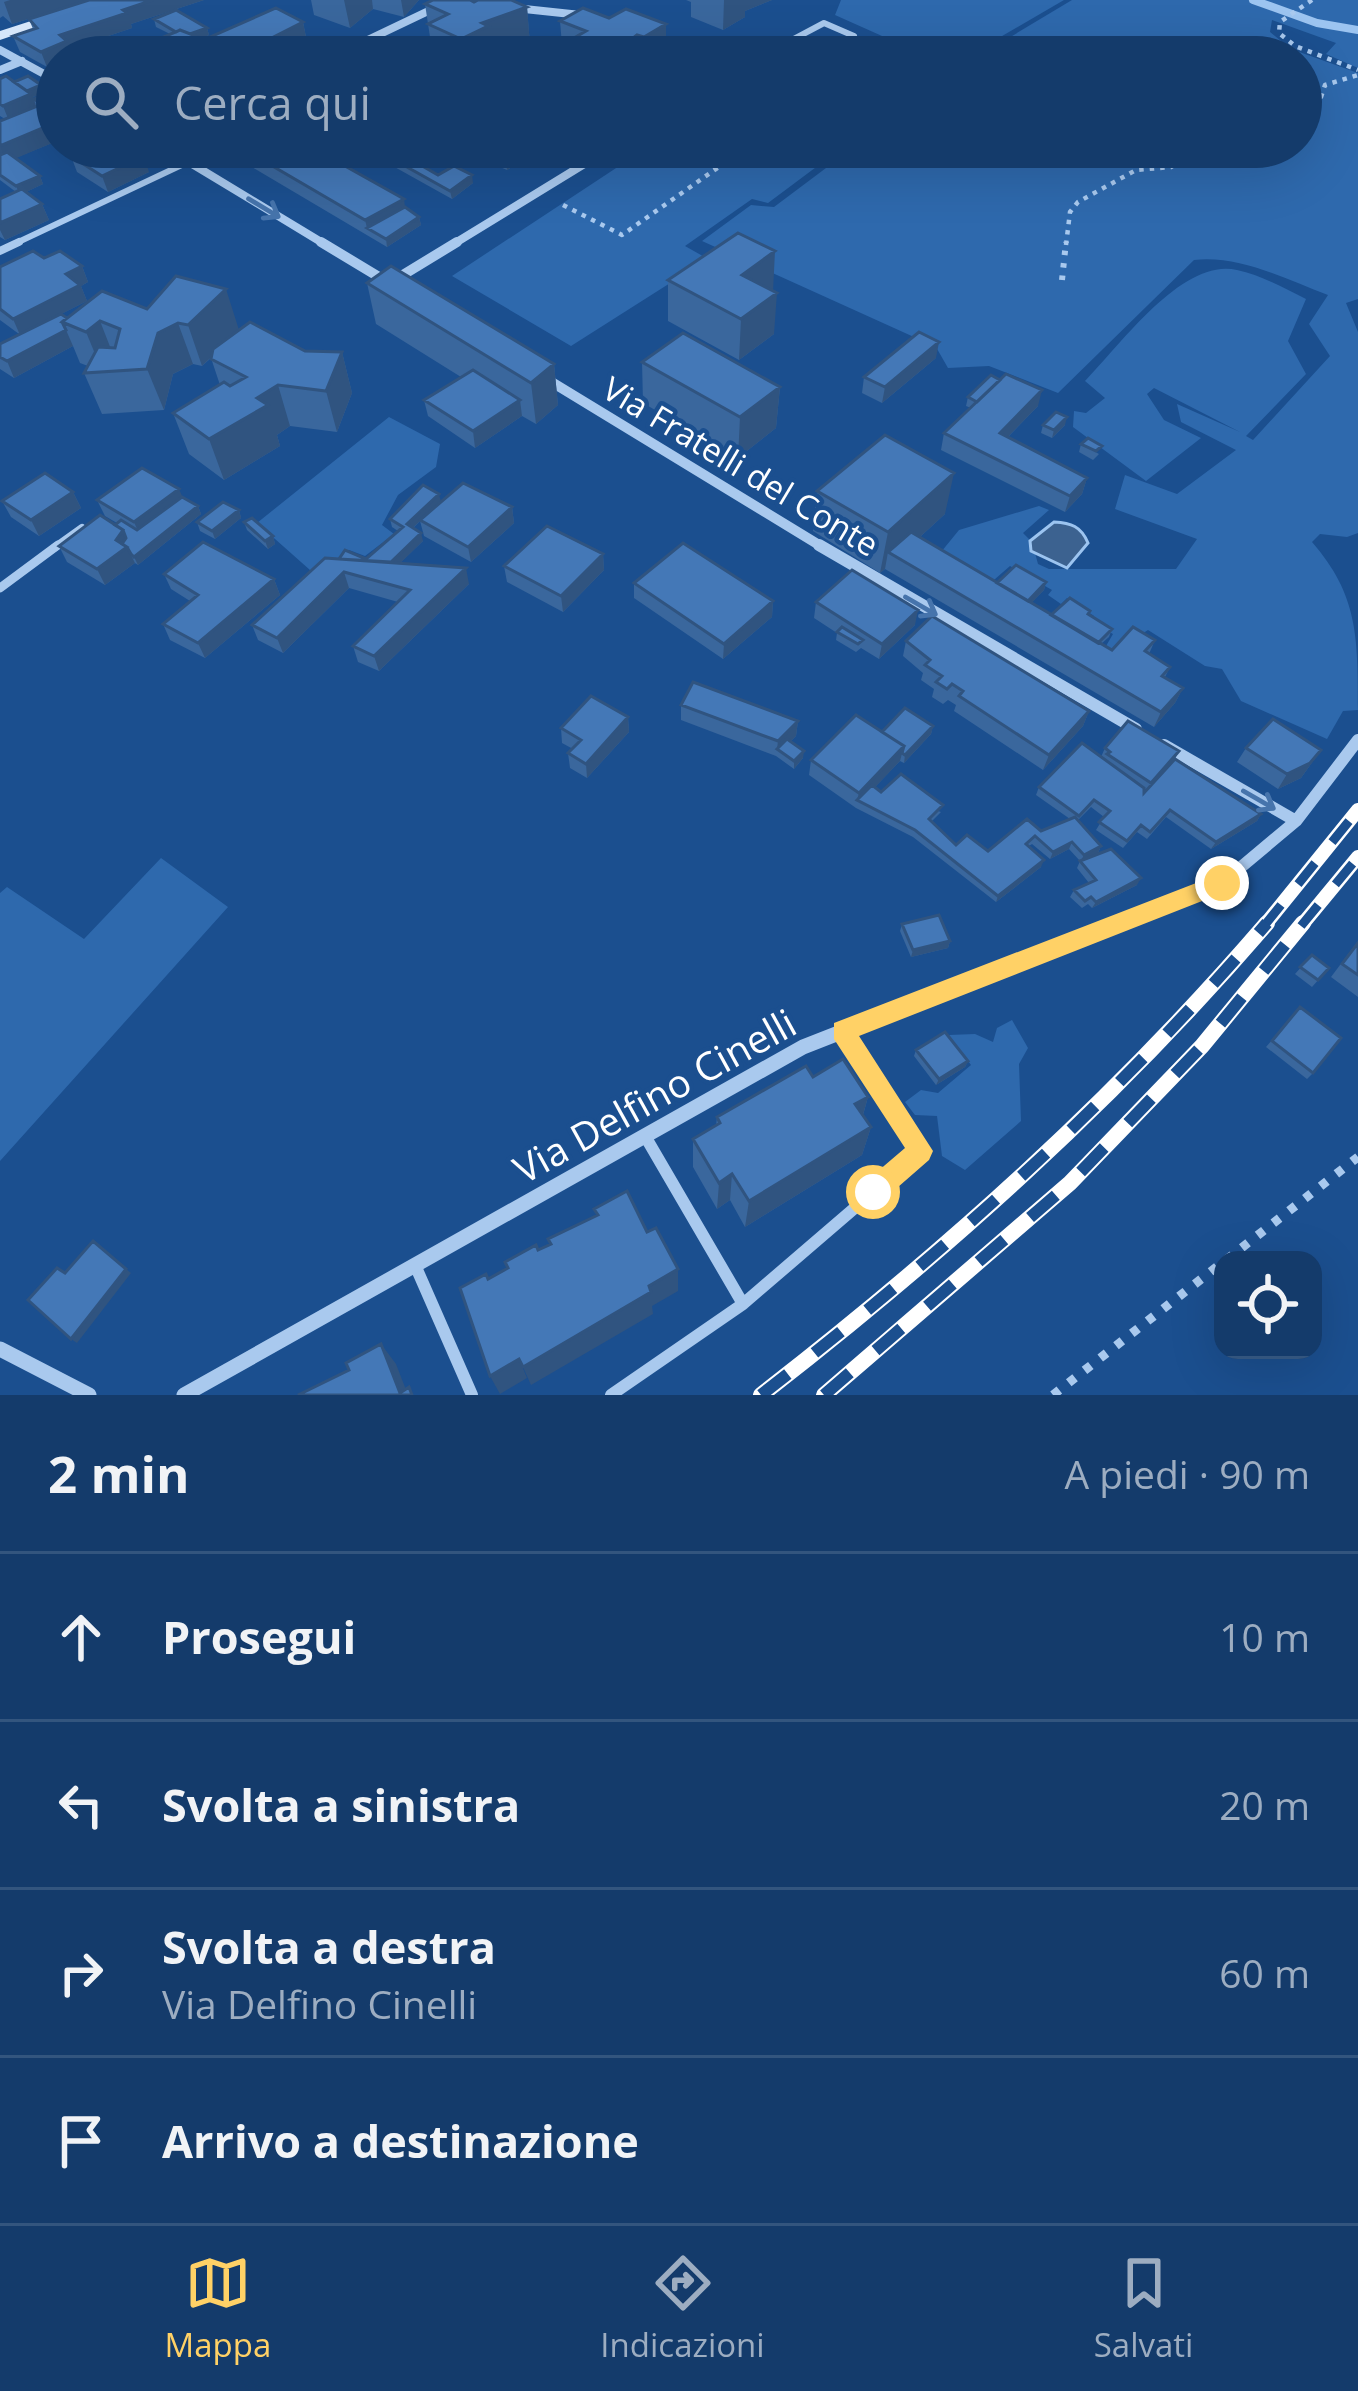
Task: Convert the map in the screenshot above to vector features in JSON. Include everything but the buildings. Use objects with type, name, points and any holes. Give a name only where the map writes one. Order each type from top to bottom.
[{"type":"main road","points":[[0,36],[110,0]]},
{"type":"street","points":[[376,36],[445,3],[461,4]]},
{"type":"street","points":[[502,7],[598,18]]},
{"type":"street","points":[[637,34],[642,36]]},
{"type":"street","points":[[0,50],[36,69]]},
{"type":"street","points":[[0,70],[22,61]]},
{"type":"street","points":[[198,168],[409,295]]},
{"type":"street","points":[[389,284],[578,168]]},
{"type":"street","name":"Via Fratelli del Conte","points":[[526,366],[902,596],[1296,821]]},
{"type":"street","name":"Via Delfino Cinelli","points":[[184,1395],[803,1047],[1222,883],[1296,821],[1358,740]]},
{"type":"street","points":[[0,1348],[12,1359],[89,1395]]},
{"type":"lane","points":[[800,36],[824,23],[852,36]]},
{"type":"lane","points":[[0,251],[175,168]]},
{"type":"lane","points":[[0,588],[82,528]]},
{"type":"lane","points":[[611,1395],[743,1304],[921,1151],[843,1031]]},
{"type":"lane","points":[[645,1136],[743,1304]]},
{"type":"lane","points":[[415,1265],[472,1395]]},
{"type":"path","points":[[1283,36],[1280,22],[1312,0]]},
{"type":"path","points":[[1322,57],[1358,72]]},
{"type":"path","points":[[1322,93],[1324,85],[1358,72]]},
{"type":"path","points":[[556,202],[622,235],[717,168]]},
{"type":"path","points":[[1062,280],[1070,212],[1078,202],[1136,170],[1159,168]]},
{"type":"path","points":[[1237,1251],[1358,1157]]},
{"type":"path","points":[[1053,1395],[1214,1269]]},
{"type":"shaded area","points":[[841,0],[1064,0],[1002,36],[882,36],[835,15]]},
{"type":"shaded area","points":[[1072,0],[1358,0],[1358,68],[1326,54],[1336,43],[1272,20],[1270,32],[1275,36],[1012,36]]},
{"type":"shaded area","points":[[1322,60],[1358,73],[1358,299],[1346,303],[1358,332],[1358,533],[1347,537],[1320,534],[1312,542],[1347,599],[1357,660],[1358,710],[1343,711],[1327,739],[1241,701],[1222,669],[1205,666],[1148,630],[1115,651],[1106,646],[1113,634],[1090,622],[1094,616],[1067,598],[1061,604],[1048,595],[1052,590],[1010,566],[987,586],[937,557],[959,530],[1039,506],[1049,510],[1023,533],[1032,542],[1038,564],[1049,569],[1176,569],[1197,539],[1115,509],[1125,475],[1177,494],[1236,450],[1181,422],[1177,404],[1240,432],[1154,388],[1147,394],[1164,420],[1201,438],[1146,481],[1073,427],[1074,411],[1086,413],[1105,398],[1085,381],[1175,290],[1216,270],[1255,275],[1306,299],[1288,341],[1306,374],[1246,436],[1253,440],[1330,356],[1309,324],[1328,295],[1245,265],[1194,260],[1058,393],[989,366],[948,368],[936,347],[702,241],[751,205],[774,207],[826,168],[1322,168]]},
{"type":"shaded area","points":[[616,168],[815,168],[768,203],[752,199],[685,246],[708,259],[571,346],[452,276]]},
{"type":"shaded area","points":[[389,417],[440,444],[436,467],[398,495],[382,525],[394,534],[365,556],[349,550],[319,578],[257,523]]},
{"type":"shaded area","points":[[1054,522],[1075,526],[1088,543],[1067,568],[1031,551],[1030,541]]},
{"type":"shaded area","points":[[161,858],[228,907],[0,1161],[0,893],[7,887],[84,939]]},
{"type":"shaded area","points":[[1012,1020],[1028,1048],[1019,1064],[1021,1121],[965,1170],[942,1156],[937,1116],[915,1115],[905,1102],[921,1090],[938,1093],[971,1065],[949,1035],[975,1034],[993,1042],[997,1028]]},
{"type":"waterway","points":[[1253,0],[1317,23],[1358,30]]},
{"type":"railway","points":[[1264,926],[1358,810]]},
{"type":"railway","points":[[1301,926],[1358,857]]},
{"type":"railway","points":[[761,1395],[1026,1172],[1150,1051],[1267,923]]},
{"type":"railway","points":[[824,1395],[1070,1183],[1202,1046],[1303,923]]},
{"type":"route","points":[[873,1192],[921,1151],[843,1031],[1222,883]]}]
